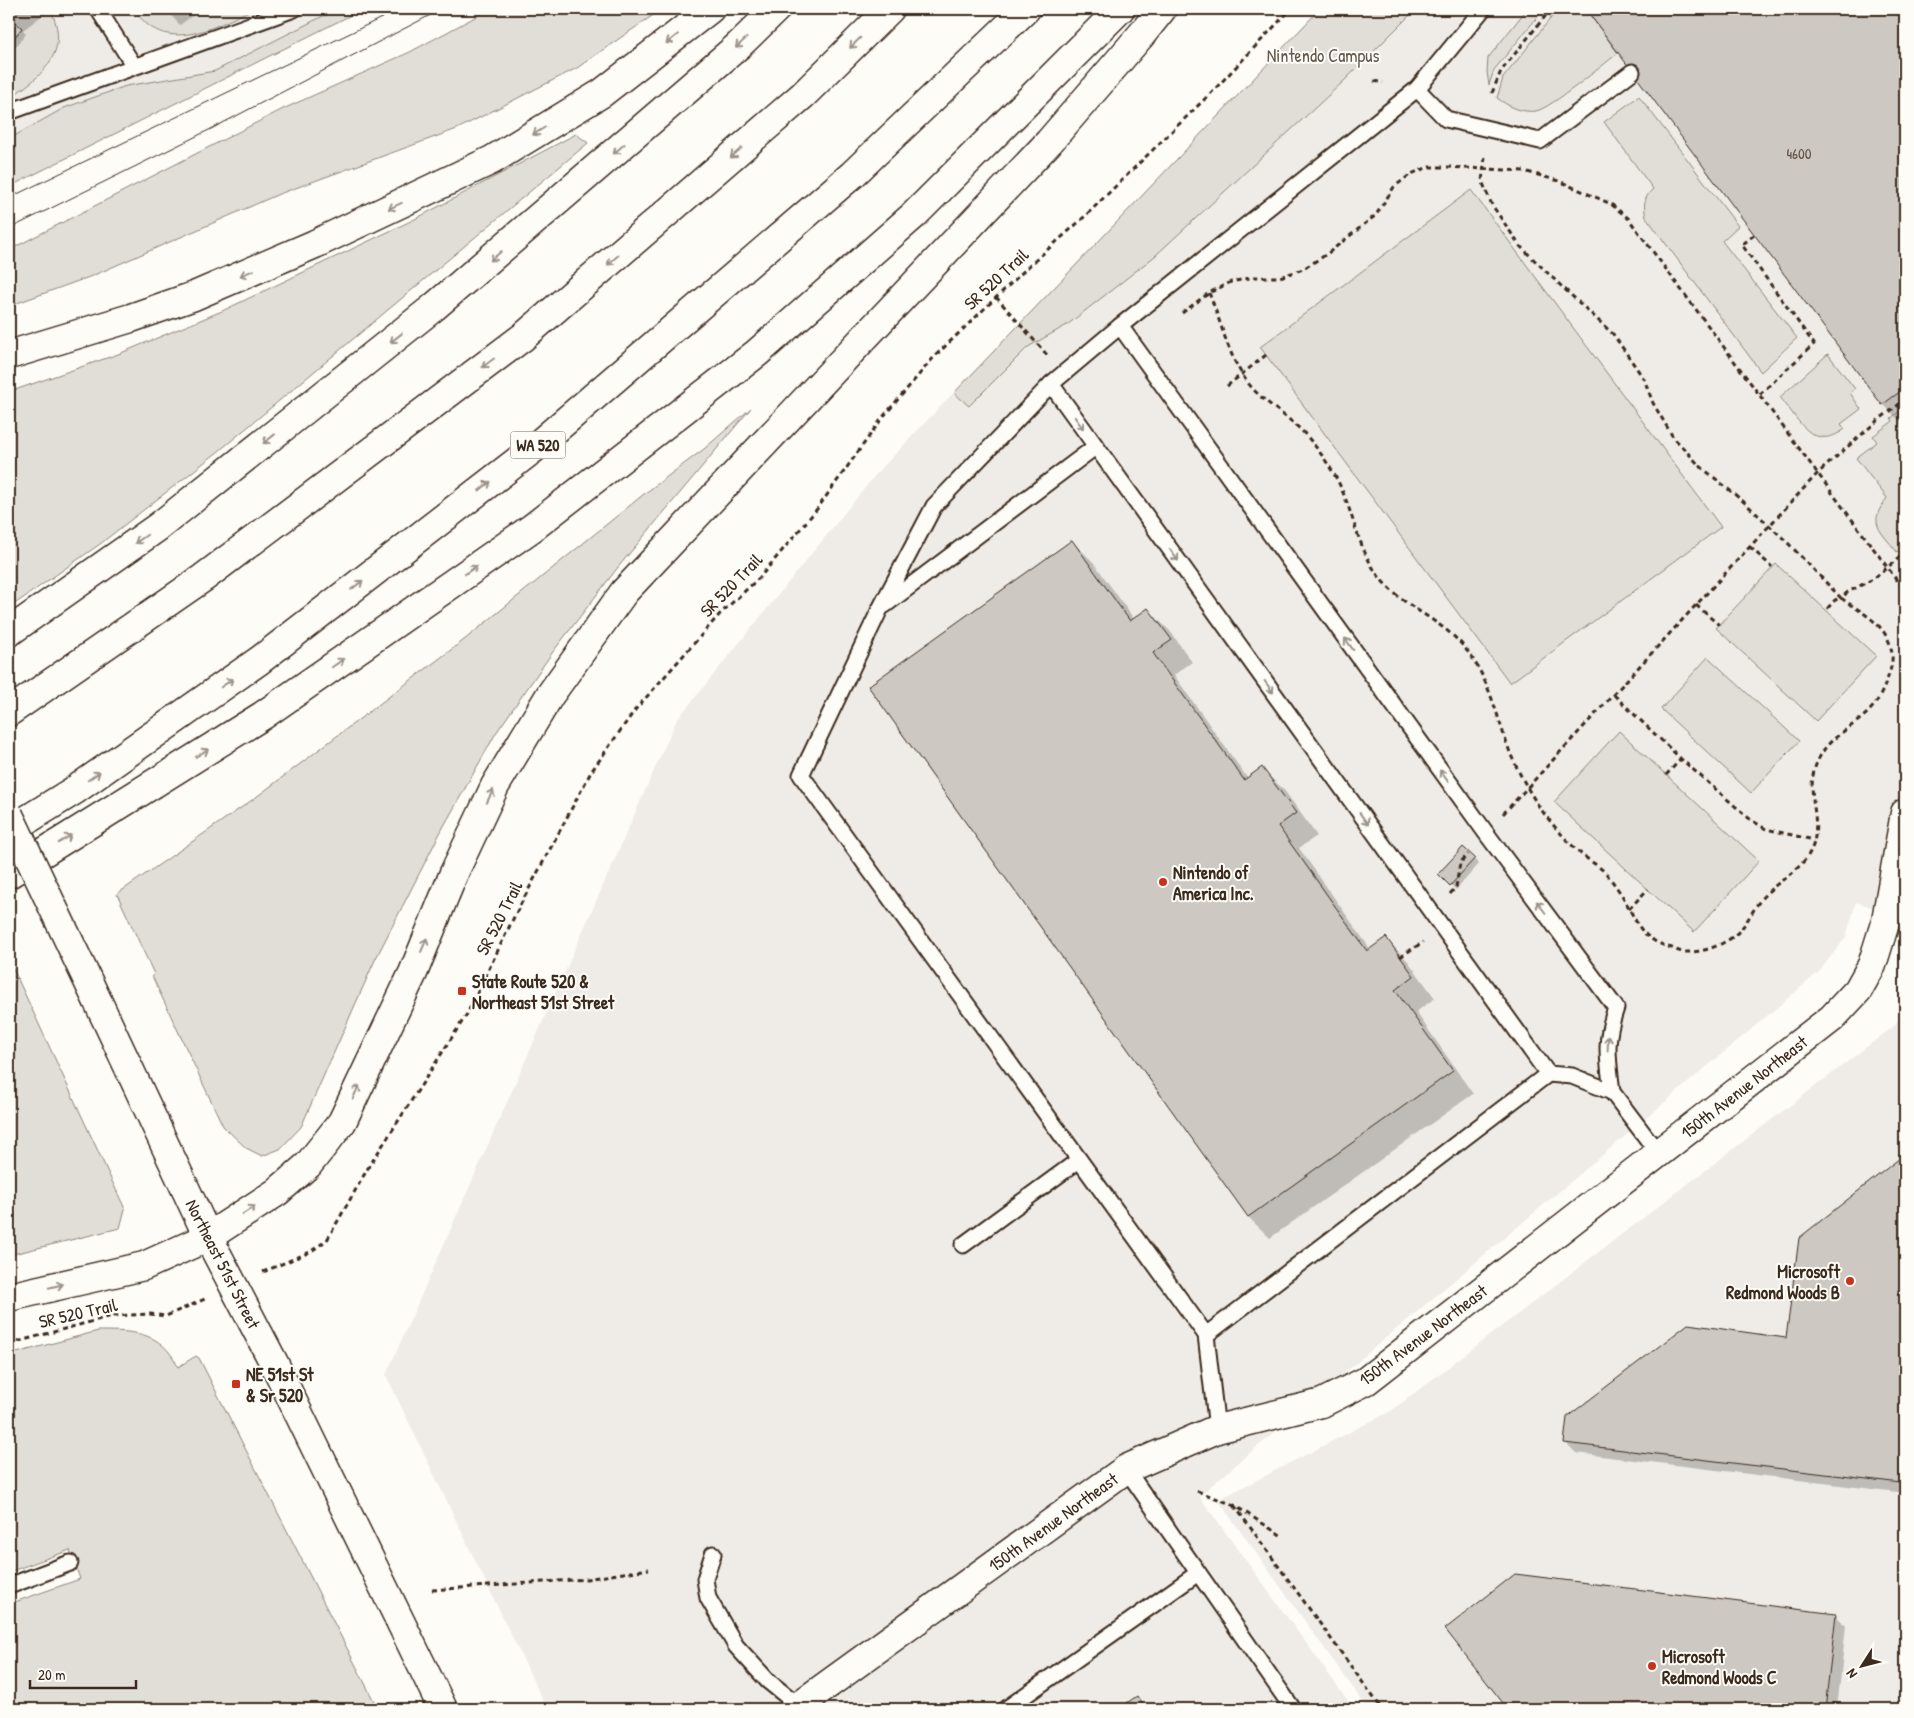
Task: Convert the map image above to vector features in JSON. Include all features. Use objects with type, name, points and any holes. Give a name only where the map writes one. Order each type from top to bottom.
[{"type":"main road","points":[[9,355],[131,318],[194,296],[315,244],[492,160],[602,93],[710,9]]},
{"type":"main road","points":[[9,632],[158,527],[466,282],[738,46],[776,9]]},
{"type":"main road","points":[[9,712],[203,578],[523,337],[803,95],[890,9]]},
{"type":"main road","name":"WA 520","points":[[9,831],[75,790],[260,660],[533,449],[853,174],[1026,9]]},
{"type":"main road","points":[[9,874],[262,716],[540,522],[757,353],[914,215],[1120,9]]},
{"type":"main road","points":[[9,1297],[144,1266],[208,1237],[278,1192],[308,1165],[342,1122],[413,973],[454,873],[495,786],[550,695],[624,592],[1049,142],[1162,9]]},
{"type":"main road","name":"150th Avenue Northeast","points":[[797,1708],[1126,1469],[1217,1430],[1322,1403],[1366,1381],[1832,1018],[1858,990],[1872,965],[1886,920],[1905,813]]},
{"type":"main road","name":"Northeast 51st Street","points":[[9,815],[208,1237],[276,1365],[443,1709]]},
{"type":"lane","points":[[98,9],[134,66]]},
{"type":"lane","points":[[9,112],[294,9]]},
{"type":"lane","points":[[1217,1430],[1206,1335],[801,775],[880,609],[934,506],[1063,373],[1417,88],[1483,9]]},
{"type":"lane","points":[[1417,88],[1446,119],[1540,141],[1632,72]]},
{"type":"lane","points":[[1120,326],[1486,833],[1616,1008],[1609,1029],[1607,1048],[1612,1092],[1658,1153]]},
{"type":"lane","points":[[1051,384],[1548,1074]]},
{"type":"lane","points":[[880,609],[1095,447]]},
{"type":"lane","points":[[1206,1335],[1548,1074],[1572,1076],[1612,1092]]},
{"type":"lane","points":[[963,1245],[1079,1160]]},
{"type":"lane","points":[[1126,1469],[1293,1709]]},
{"type":"lane","points":[[712,1554],[705,1579],[708,1598],[736,1646],[768,1681],[797,1708]]},
{"type":"lane","points":[[9,1586],[70,1563]]},
{"type":"lane","points":[[1006,1709],[1198,1573]]},
{"type":"path","name":"SR 520 Trail","points":[[297,1257],[310,1252],[327,1240],[340,1220],[368,1168],[467,1014],[515,914],[591,772],[635,710],[720,614],[760,577],[817,509],[883,417],[934,357],[1101,200],[1213,90],[1291,9]]},
{"type":"path","points":[[1492,93],[1501,71],[1551,9]]},
{"type":"path","points":[[1209,293],[1230,352],[1242,374],[1256,392],[1304,433],[1334,474],[1349,504],[1355,532],[1369,562],[1391,590],[1439,623],[1465,648],[1488,687],[1512,758],[1535,801],[1553,825],[1582,854],[1602,869],[1620,890],[1642,931],[1659,945],[1685,952],[1711,949],[1735,936],[1762,899],[1798,869],[1810,851],[1814,840],[1815,811],[1811,792],[1812,773],[1820,754],[1832,739],[1869,711],[1881,695],[1890,673],[1892,655],[1887,637],[1876,622],[1841,598],[1785,540],[1744,502],[1700,466],[1673,437],[1653,403],[1644,379],[1613,334],[1520,246],[1492,204],[1482,181],[1485,157]]},
{"type":"path","points":[[1179,316],[1209,293],[1230,282],[1254,277],[1280,277],[1303,269],[1327,254],[1376,215],[1394,187],[1411,174],[1430,167],[1524,171],[1559,181],[1611,204],[1628,218],[1905,591]]},
{"type":"path","points":[[1754,235],[1742,245],[1814,344],[1760,395]]},
{"type":"path","points":[[996,297],[1063,373]]},
{"type":"path","points":[[1227,386],[1266,355]]},
{"type":"path","points":[[1501,816],[1818,473],[1877,421],[1905,400]]},
{"type":"path","points":[[1750,546],[1772,567]]},
{"type":"path","points":[[1826,610],[1835,600],[1873,579],[1905,553]]},
{"type":"path","points":[[1696,605],[1718,625]]},
{"type":"path","points":[[1614,695],[1681,759],[1750,820],[1766,829],[1814,840]]},
{"type":"path","points":[[1666,775],[1681,759]]},
{"type":"path","points":[[1448,896],[1456,887],[1460,863],[1472,850]]},
{"type":"path","points":[[1629,909],[1648,890]]},
{"type":"path","points":[[1400,957],[1429,938]]},
{"type":"path","name":"SR 520 Trail","points":[[9,1344],[112,1316],[150,1314],[166,1316],[182,1309]]},
{"type":"path","points":[[1197,1491],[1234,1505],[1282,1536]]},
{"type":"path","points":[[1234,1505],[1382,1709]]},
{"type":"path","points":[[432,1590],[586,1579],[649,1569]]},
{"type":"shaded area","points":[[9,9],[353,9],[9,182]]},
{"type":"shaded area","points":[[1320,9],[1905,9],[1905,918],[1856,902],[1846,937],[1819,972],[1199,1496],[1354,1709],[547,1709],[386,1375],[676,721],[877,473]]},
{"type":"shaded area","points":[[1905,1010],[1905,1709],[1368,1709],[1218,1500],[1391,1411],[1894,1026]]},
{"type":"green space","points":[[9,9],[50,9],[56,24],[58,38],[50,61],[42,72],[9,98],[9,44],[22,28],[9,17]]},
{"type":"green space","points":[[134,9],[253,9],[207,30],[175,35],[160,32],[146,24]]},
{"type":"green space","points":[[348,9],[363,9],[9,187],[9,139],[64,108],[126,86],[215,71],[323,16]]},
{"type":"green space","points":[[490,9],[662,9],[577,68],[457,129],[279,194],[92,276],[9,306],[9,250],[283,109],[410,52]]},
{"type":"green space","name":"Nintendo Campus","points":[[1320,9],[1416,9],[1344,81],[1155,256],[1067,325],[1028,347],[969,406],[954,393]]},
{"type":"green space","points":[[1527,9],[1544,9],[1494,70],[1489,85],[1487,72],[1488,58]]},
{"type":"green space","points":[[1558,9],[1591,9],[1587,11],[1618,53],[1577,85],[1543,108],[1530,111],[1510,106],[1497,98],[1503,78]]},
{"type":"green space","points":[[1639,96],[1738,226],[1722,241],[1797,338],[1761,372],[1646,217],[1645,202],[1653,189],[1604,122]]},
{"type":"green space","points":[[576,134],[588,143],[219,451],[100,544],[9,608],[9,392],[121,353],[222,311],[415,219]]},
{"type":"green space","points":[[1471,190],[1721,527],[1510,683],[1260,347]]},
{"type":"green space","points":[[1828,354],[1855,389],[1850,393],[1861,409],[1841,424],[1845,429],[1834,435],[1824,437],[1815,435],[1800,424],[1780,397]]},
{"type":"green space","points":[[1905,407],[1905,546],[1897,552],[1881,532],[1877,521],[1881,507],[1887,498],[1856,458],[1877,442],[1873,436],[1893,421],[1891,418]]},
{"type":"green space","points":[[751,408],[619,566],[552,653],[496,733],[440,833],[375,960],[301,1127],[280,1149],[262,1156],[246,1148],[223,1126],[152,976],[154,974],[117,894],[255,798],[464,640],[644,494],[704,449]]},
{"type":"green space","points":[[1776,564],[1876,656],[1816,721],[1716,628]]},
{"type":"green space","points":[[1708,657],[1799,741],[1751,793],[1661,709]]},
{"type":"green space","points":[[1619,731],[1759,861],[1694,932],[1554,802]]},
{"type":"green space","points":[[9,960],[125,1209],[120,1228],[9,1255]]},
{"type":"green space","points":[[98,1331],[145,1335],[164,1346],[178,1367],[196,1356],[199,1358],[378,1709],[9,1709],[9,1604],[80,1579],[70,1550],[9,1572],[9,1355]]},
{"type":"building","points":[[1591,9],[1905,9],[1905,388],[1882,405],[1587,11]]},
{"type":"building","points":[[9,17],[22,28],[9,44]]},
{"type":"building","name":"Nintendo of America Inc.","points":[[1072,540],[1130,621],[1148,608],[1172,640],[1153,653],[1244,780],[1262,767],[1296,813],[1278,826],[1367,951],[1386,937],[1414,976],[1395,990],[1453,1071],[1248,1217],[868,686]]},
{"type":"building","points":[[1463,847],[1475,858],[1450,886],[1438,874]]},
{"type":"building","name":"Microsoft Redmond Woods B","points":[[1905,1154],[1905,1449],[1901,1483],[1564,1443],[1567,1417],[1688,1324],[1786,1338],[1799,1238]]},
{"type":"building","name":"Microsoft Redmond Woods C","points":[[1515,1574],[1836,1614],[1825,1709],[1541,1709],[1503,1703],[1445,1629]]},
{"type":"building","points":[[1137,1696],[1146,1709],[1118,1709]]},
{"type":"tram line","points":[[9,198],[400,9]]},
{"type":"tram line","points":[[9,229],[213,128],[442,9]]},
{"type":"place","name":"Nintendo of America Inc.","points":[[1163,882]]},
{"type":"place","name":"State Route 520 & Northeast 51st Street","points":[[462,991]]},
{"type":"place","name":"Microsoft Redmond Woods B","points":[[1850,1281]]},
{"type":"place","name":"NE 51st St & Sr 520","points":[[236,1384]]},
{"type":"place","name":"Microsoft Redmond Woods C","points":[[1652,1666]]}]
